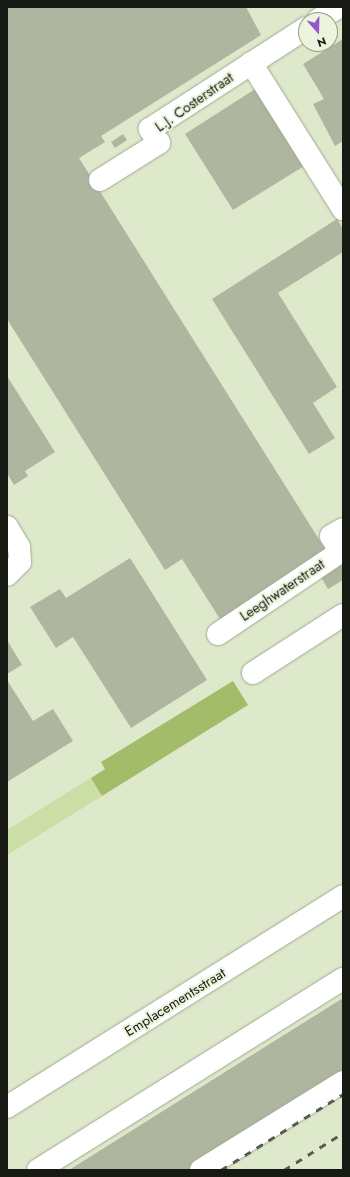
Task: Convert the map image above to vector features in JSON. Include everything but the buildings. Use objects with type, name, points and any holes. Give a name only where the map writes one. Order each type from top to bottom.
[{"type":"street","name":"L.J. Costerstraat","points":[[100,180],[159,143],[150,129],[298,33]]},
{"type":"street","points":[[254,61],[343,209]]},
{"type":"street","points":[[7,527],[19,547],[20,562],[7,575]]},
{"type":"street","name":"Leeghwaterstraat","points":[[218,634],[340,552],[331,536],[343,529]]},
{"type":"street","points":[[253,673],[343,615]]},
{"type":"street","name":"Emplacementsstraat","points":[[7,1107],[343,896]]},
{"type":"street","points":[[38,1170],[343,978]]},
{"type":"street","points":[[201,1170],[343,1082]]},
{"type":"shaded area","points":[[7,7],[343,7],[343,1170],[7,1170]]},
{"type":"green space","points":[[233,681],[248,705],[102,796],[91,778],[105,769],[101,762]]},
{"type":"green space","points":[[91,778],[102,796],[7,855],[7,830]]},
{"type":"railway","points":[[221,1170],[343,1094]]},
{"type":"railway","points":[[284,1170],[343,1133]]}]
